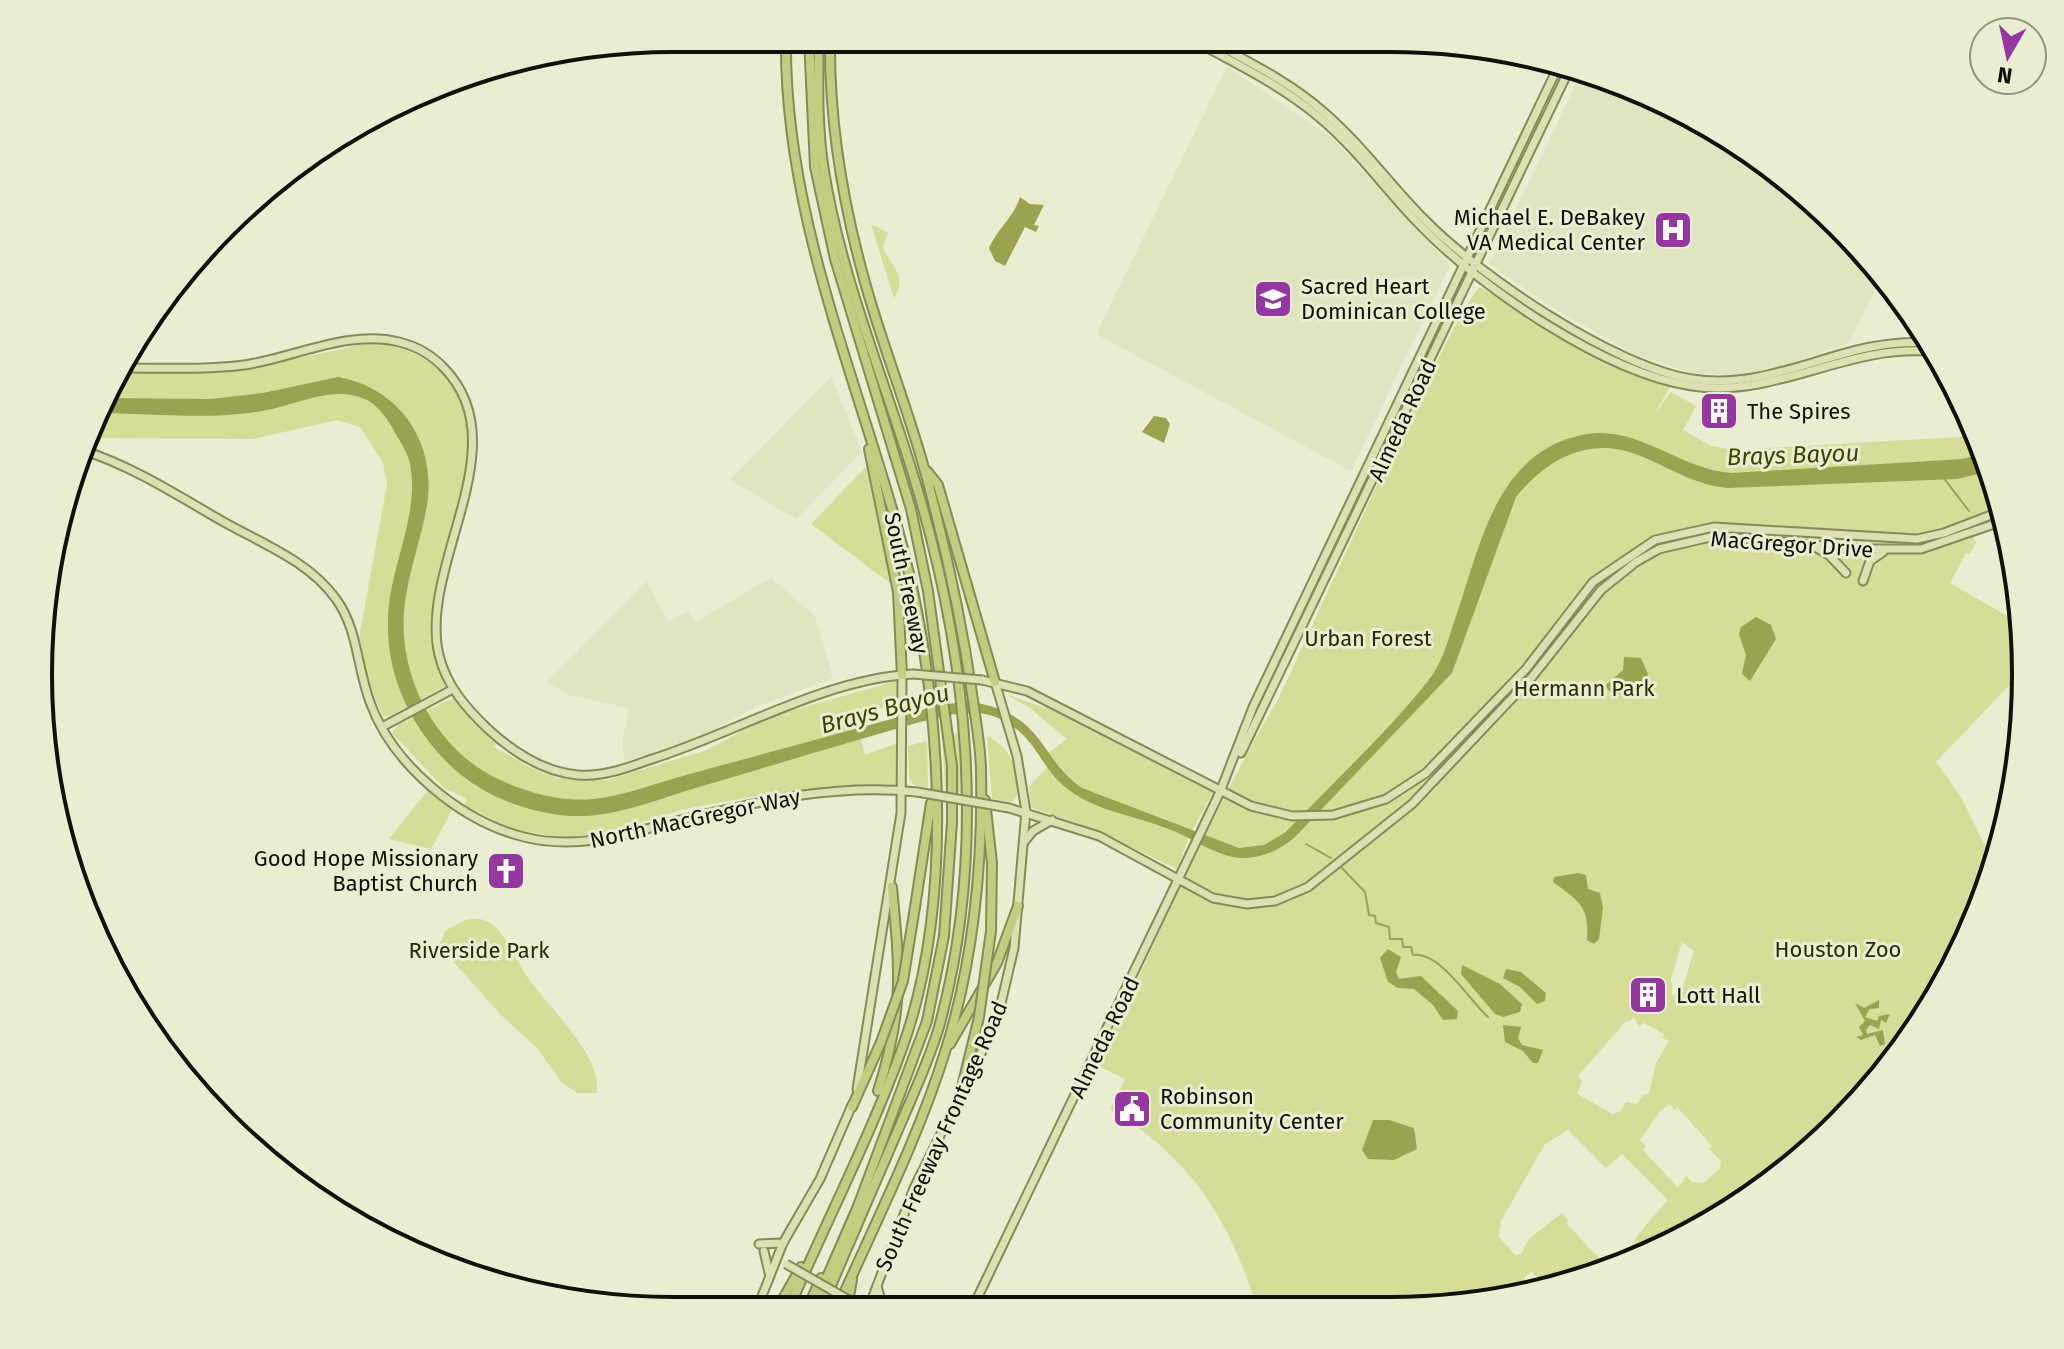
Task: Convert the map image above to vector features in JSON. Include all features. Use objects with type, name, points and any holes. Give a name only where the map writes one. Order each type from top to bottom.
[{"type":"highway","name":"South Freeway","points":[[786,52],[789,121],[805,217],[896,522],[925,665],[936,779],[933,895],[926,951],[903,1044],[794,1297]]},
{"type":"highway","points":[[810,52],[815,167],[835,259],[911,509],[928,591],[948,740],[952,822],[949,890],[934,991],[919,1047],[858,1206],[818,1297]]},
{"type":"highway","points":[[820,52],[824,169],[834,217],[916,483],[943,586],[964,737],[964,897],[954,967],[938,1031],[920,1078],[826,1297]]},
{"type":"highway","name":"South Freeway","points":[[832,52],[833,128],[848,216],[866,288],[924,468],[968,664],[981,770],[979,871],[962,982],[945,1051],[916,1129],[842,1297]]},
{"type":"highway","points":[[854,386],[898,592],[902,675]]},
{"type":"highway","points":[[924,468],[938,485],[996,687]]},
{"type":"highway","points":[[960,1095],[979,1017],[991,931],[992,863],[981,770]]},
{"type":"highway","points":[[852,1107],[881,1042],[903,981],[936,779]]},
{"type":"highway","points":[[862,1141],[894,1042],[899,1010],[899,960],[892,887]]},
{"type":"highway","points":[[945,1051],[997,963],[1018,906]]},
{"type":"highway","points":[[813,1297],[845,1225],[858,1206]]},
{"type":"highway","points":[[784,1297],[827,1221]]},
{"type":"highway","points":[[852,1274],[854,1297]]},
{"type":"main road","points":[[1214,52],[1278,87],[1319,117],[1463,266],[1610,358],[1639,372],[1719,389],[1754,383],[1862,354],[1893,350],[1921,351]]},
{"type":"main road","points":[[1230,52],[1283,81],[1324,112],[1371,157],[1422,218],[1468,258],[1553,315],[1629,358],[1682,381]]},
{"type":"main road","name":"Almeda Road","points":[[1233,765],[1253,707],[1555,74]]},
{"type":"main road","name":"Almeda Road","points":[[978,1297],[1207,818],[1256,727],[1314,607],[1565,77]]},
{"type":"main road","name":"MacGregor Drive","points":[[132,368],[243,365],[374,338],[414,347],[441,365],[466,400],[473,433],[437,618],[439,655],[453,689],[474,715],[518,753],[556,771],[594,775],[683,750],[770,713],[868,681],[913,674],[982,680],[996,687],[1027,691],[1220,792],[1277,813],[1310,816],[1346,812],[1386,799],[1426,773],[1521,675],[1605,572],[1655,540],[1697,528],[1744,527],[1902,540],[1930,536],[1991,515]]},
{"type":"main road","points":[[1754,383],[1870,345],[1916,343]]},
{"type":"main road","points":[[1398,400],[1408,406]]},
{"type":"main road","name":"North MacGregor Way","points":[[92,454],[139,474],[313,573],[336,598],[349,623],[370,702],[382,727],[413,766],[473,817],[509,833],[558,843],[598,842],[773,798],[841,790],[901,790],[1026,811],[1123,848],[1179,881]]},
{"type":"main road","name":"MacGregor Drive","points":[[1179,881],[1206,896],[1236,903],[1261,904],[1289,897],[1308,887],[1387,826],[1435,782],[1532,677],[1610,581],[1659,549],[1700,538],[1736,537],[1887,550],[1932,547],[1994,525]]},
{"type":"main road","points":[[1807,543],[1829,555],[1846,573]]},
{"type":"main road","points":[[1863,581],[1870,561],[1887,550]]},
{"type":"main road","points":[[1605,572],[1610,581]]},
{"type":"main road","points":[[1303,602],[1314,607]]},
{"type":"main road","points":[[761,1297],[783,1243],[820,1179],[852,1107],[862,1073],[892,887],[903,758],[902,675]]},
{"type":"main road","name":"South Freeway Frontage Road","points":[[872,1297],[914,1188],[999,1012],[1014,948],[1026,811],[1024,785],[996,687]]},
{"type":"main road","points":[[382,727],[453,689]]},
{"type":"main road","points":[[1426,773],[1435,782]]},
{"type":"main road","points":[[1009,808],[1018,801],[1024,785]]},
{"type":"main road","points":[[1023,844],[1033,831],[1052,820]]},
{"type":"main road","points":[[759,1244],[783,1243]]},
{"type":"main road","points":[[764,1251],[769,1275]]},
{"type":"main road","points":[[777,1259],[840,1297]]},
{"type":"main road","points":[[877,1283],[880,1297]]},
{"type":"shaded area","name":"Sacred Heart Dominican College","points":[[1227,67],[1331,137],[1450,265],[1351,471],[1096,334]]},
{"type":"shaded area","name":"Michael E. DeBakey VA Medical Center","points":[[1578,81],[1665,116],[1735,157],[1800,206],[1830,234],[1876,287],[1849,343],[1772,370],[1734,375],[1692,373],[1636,355],[1551,307],[1489,264]]},
{"type":"shaded area","points":[[1020,197],[1030,204],[1044,205],[1034,225],[1039,226],[1036,232],[1025,227],[1005,266],[995,261],[989,248]]},
{"type":"shaded area","points":[[338,377],[360,383],[379,393],[410,422],[420,440],[429,482],[404,612],[408,661],[425,708],[438,729],[454,748],[494,777],[555,797],[580,800],[605,797],[923,709],[964,702],[977,703],[1008,713],[1022,722],[1069,778],[1082,788],[1239,848],[1264,845],[1286,832],[1377,739],[1428,681],[1443,654],[1494,510],[1509,484],[1528,462],[1552,445],[1582,435],[1621,435],[1694,464],[1732,473],[1973,456],[1979,474],[1957,479],[1727,488],[1702,483],[1617,449],[1600,448],[1568,455],[1540,473],[1516,497],[1452,673],[1294,838],[1258,857],[1244,858],[1216,852],[1171,830],[1105,809],[1080,797],[1059,781],[1021,733],[998,718],[979,713],[920,722],[612,813],[582,816],[548,813],[497,797],[467,779],[439,754],[414,720],[397,682],[388,619],[410,507],[411,470],[405,450],[379,410],[367,400],[342,394],[267,410],[225,415],[109,413],[116,398],[211,399],[263,393]]},
{"type":"shaded area","points":[[831,377],[862,452],[796,519],[730,480]]},
{"type":"shaded area","points":[[1154,416],[1166,418],[1170,424],[1164,443],[1142,432]]},
{"type":"shaded area","points":[[771,578],[815,616],[833,678],[756,707],[700,737],[625,762],[622,743],[629,708],[569,695],[547,682],[647,581],[668,622],[688,611],[695,622]]},
{"type":"shaded area","points":[[1756,617],[1771,625],[1776,639],[1750,681],[1742,674],[1746,655],[1739,635],[1741,627]]},
{"type":"shaded area","points":[[1624,657],[1641,658],[1648,674],[1641,691],[1613,695],[1605,686],[1623,670]]},
{"type":"shaded area","points":[[1578,873],[1586,875],[1588,889],[1600,893],[1603,908],[1599,939],[1594,944],[1587,940],[1587,920],[1581,906],[1553,882],[1554,877]]},
{"type":"shaded area","points":[[1388,949],[1401,957],[1396,972],[1399,979],[1421,976],[1458,1011],[1457,1019],[1443,1020],[1433,1005],[1414,989],[1398,988],[1388,982],[1380,958]]},
{"type":"shaded area","points":[[1462,965],[1500,984],[1522,1004],[1520,1012],[1503,1017],[1495,1014],[1461,974]]},
{"type":"shaded area","points":[[1506,969],[1521,972],[1546,993],[1545,1001],[1537,1004],[1520,987],[1503,978]]},
{"type":"shaded area","points":[[1879,1000],[1879,1008],[1870,1009],[1865,1017],[1877,1021],[1879,1016],[1890,1014],[1886,1023],[1881,1020],[1879,1029],[1870,1025],[1866,1030],[1867,1034],[1883,1030],[1885,1044],[1880,1046],[1875,1035],[1861,1040],[1856,1037],[1863,1035],[1859,1027],[1865,1021],[1855,1003],[1864,1008]]},
{"type":"shaded area","points":[[1503,1025],[1521,1027],[1518,1038],[1522,1045],[1543,1050],[1538,1063],[1533,1063],[1523,1051],[1505,1042]]},
{"type":"shaded area","points":[[1373,1120],[1389,1120],[1414,1128],[1417,1149],[1394,1160],[1368,1159],[1362,1150]]},
{"type":"green space","points":[[871,224],[888,233],[883,247],[900,284],[894,298]]},
{"type":"green space","name":"Hermann Park","points":[[1480,287],[1616,366],[1670,386],[1655,414],[1671,392],[1696,406],[1683,430],[1711,446],[1733,450],[1965,437],[1990,511],[1967,520],[1976,543],[1970,554],[1966,553],[1950,583],[2009,617],[2012,683],[1936,762],[1962,799],[1987,850],[1965,913],[1929,986],[1858,1085],[1800,1143],[1701,1214],[1628,1250],[1668,1200],[1622,1154],[1606,1168],[1568,1130],[1545,1144],[1501,1221],[1499,1237],[1515,1255],[1521,1254],[1529,1239],[1562,1213],[1568,1220],[1566,1223],[1600,1259],[1606,1258],[1538,1279],[1531,1271],[1524,1278],[1526,1282],[1471,1292],[1390,1297],[1253,1297],[1234,1247],[1204,1194],[1163,1148],[1110,1109],[1125,1079],[1097,1065],[1207,832],[1280,696],[1443,349]],"holes":[[[1682,942],[1694,951],[1680,997],[1671,994],[1673,984],[1670,982]],[[1634,1017],[1639,1026],[1644,1023],[1664,1034],[1663,1038],[1669,1041],[1656,1063],[1649,1094],[1643,1095],[1637,1104],[1626,1102],[1621,1111],[1613,1114],[1577,1094],[1582,1081],[1578,1076],[1626,1021]],[[1670,1104],[1674,1110],[1678,1108],[1712,1146],[1709,1149],[1721,1161],[1720,1168],[1704,1183],[1692,1182],[1686,1176],[1678,1188],[1643,1150],[1646,1146],[1640,1140],[1661,1110]]]},
{"type":"green space","points":[[370,343],[409,351],[426,360],[454,386],[463,402],[469,422],[468,465],[439,576],[432,621],[445,686],[388,717],[383,716],[370,687],[359,638],[387,484],[383,463],[360,427],[337,420],[253,439],[102,438],[94,451],[131,371],[242,370]]},
{"type":"green space","points":[[867,466],[891,584],[811,524]]},
{"type":"green space","points":[[896,681],[898,704],[843,718],[846,727],[857,725],[865,755],[898,743],[898,787],[774,796],[772,793],[685,809],[596,837],[569,839],[512,829],[464,805],[467,799],[444,788],[392,733],[399,724],[453,698],[497,743],[494,747],[535,770],[557,778],[608,780],[707,750],[766,718]]},
{"type":"green space","points":[[1005,694],[1066,715],[1213,793],[1190,834],[1177,869],[1100,832],[1032,808],[1029,787],[1050,764],[1046,755],[1067,739],[1030,708]]},
{"type":"green space","points":[[968,731],[972,795],[945,790],[942,736]]},
{"type":"green space","points":[[987,735],[1002,746],[1014,766],[1020,792],[1012,802],[992,799]]},
{"type":"green space","points":[[927,741],[928,788],[914,785],[909,778],[908,746]]},
{"type":"green space","points":[[428,790],[452,810],[431,849],[389,839]]},
{"type":"green space","name":"Riverside Park","points":[[465,920],[488,921],[504,937],[528,978],[572,1033],[592,1064],[596,1093],[578,1093],[562,1083],[537,1048],[501,1015],[445,952],[440,944],[445,931]]},
{"type":"waterway","points":[[1943,477],[1969,511]]},
{"type":"waterway","points":[[1306,844],[1331,858]]},
{"type":"waterway","points":[[1342,868],[1365,892],[1369,915],[1375,916],[1376,923],[1389,927],[1390,939],[1402,939],[1403,947],[1411,947],[1413,955],[1423,956],[1444,968],[1488,1017]]},
{"type":"place","name":"Michael E. DeBakey VA Medical Center","points":[[1673,230]]},
{"type":"place","name":"Sacred Heart Dominican College","points":[[1273,299]]},
{"type":"place","name":"The Spires","points":[[1719,411]]},
{"type":"place","name":"Good Hope Missionary Baptist Church","points":[[506,871]]},
{"type":"place","name":"Lott Hall","points":[[1648,995]]},
{"type":"place","name":"Robinson Community Center","points":[[1132,1109]]},
{"type":"water label","name":"Brays Bayou","points":[[1793,455]]},
{"type":"water label","name":"Brays Bayou","points":[[885,709]]},
{"type":"park label","name":"Urban Forest","points":[[1368,638]]},
{"type":"park label","name":"Houston Zoo","points":[[1838,949]]}]
